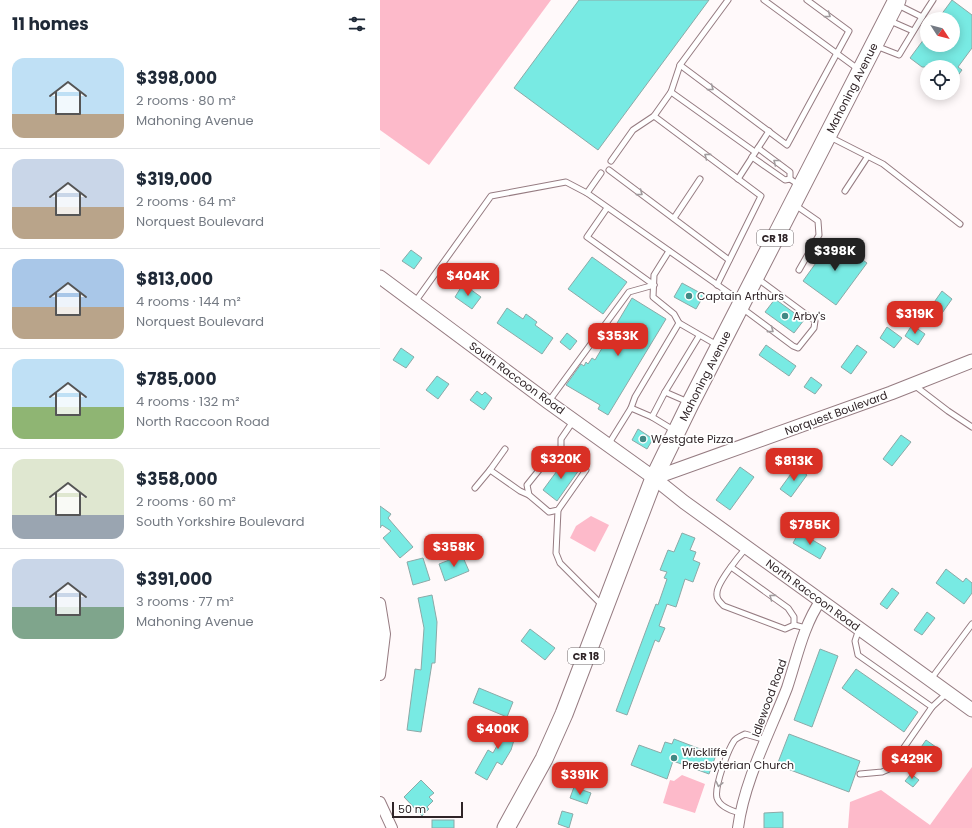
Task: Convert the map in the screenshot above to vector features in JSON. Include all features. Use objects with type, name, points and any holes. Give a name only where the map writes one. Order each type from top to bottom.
[{"type":"main road","name":"Mahoning Avenue","points":[[506,828],[544,759],[564,714],[654,478],[690,404],[793,204],[796,183],[828,136],[896,2]]},
{"type":"street","name":"South Raccoon Road","points":[[380,277],[548,402],[654,478]]},
{"type":"street","name":"Norquest Boulevard","points":[[654,478],[913,385],[972,361]]},
{"type":"street","name":"North Raccoon Road","points":[[654,478],[684,502],[972,710]]},
{"type":"street","name":"Idlewood Road","points":[[738,828],[740,813],[758,759],[767,740],[813,612],[821,600]]},
{"type":"street","points":[[380,603],[385,634],[380,675]]},
{"type":"street","points":[[380,802],[392,828]]},
{"type":"lane","points":[[611,161],[634,130],[654,116],[671,92],[680,64],[728,0]]},
{"type":"lane","points":[[764,0],[861,70]]},
{"type":"lane","points":[[680,64],[787,145],[849,31],[807,0]]},
{"type":"lane","points":[[925,12],[933,0]]},
{"type":"lane","points":[[896,2],[920,16]]},
{"type":"lane","points":[[887,20],[913,31]]},
{"type":"lane","points":[[874,45],[899,55],[920,20]]},
{"type":"lane","points":[[671,92],[755,152],[790,172],[796,183]]},
{"type":"lane","points":[[654,116],[762,196],[717,285]]},
{"type":"lane","points":[[738,179],[769,131]]},
{"type":"lane","points":[[828,136],[883,164],[960,224]]},
{"type":"lane","points":[[755,152],[785,180],[796,183]]},
{"type":"lane","points":[[845,191],[868,156]]},
{"type":"lane","points":[[609,170],[729,260]]},
{"type":"lane","points":[[587,193],[601,174]]},
{"type":"lane","points":[[674,218],[700,179]]},
{"type":"lane","points":[[414,302],[491,196],[566,182],[587,193],[717,285],[793,346],[798,348],[814,328],[815,322],[755,277]]},
{"type":"lane","points":[[793,204],[818,221],[819,235],[799,270]]},
{"type":"lane","points":[[607,208],[588,237],[654,285]]},
{"type":"lane","points":[[669,251],[654,275],[653,296],[674,314],[679,323],[699,336],[720,346]]},
{"type":"lane","points":[[548,402],[629,292],[654,285]]},
{"type":"lane","points":[[608,445],[631,408],[635,397],[679,323]]},
{"type":"lane","points":[[652,417],[665,392],[699,336]]},
{"type":"lane","points":[[913,385],[972,427]]},
{"type":"lane","points":[[665,392],[690,404]]},
{"type":"lane","points":[[631,408],[652,417],[676,432]]},
{"type":"lane","points":[[560,449],[561,439],[574,420]]},
{"type":"lane","points":[[475,488],[505,449]]},
{"type":"lane","points":[[528,495],[527,485],[552,454],[560,449]]},
{"type":"lane","points":[[560,449],[582,464],[586,470],[558,510],[556,553],[560,563],[604,607]]},
{"type":"lane","points":[[490,470],[528,495],[550,512],[558,510]]},
{"type":"lane","points":[[747,547],[731,567],[716,591],[718,599],[724,606],[785,629],[794,625],[807,628]]},
{"type":"lane","points":[[731,567],[788,608],[794,617],[794,625]]},
{"type":"lane","points":[[931,680],[972,624]]},
{"type":"lane","points":[[860,628],[854,641],[858,655],[932,707]]},
{"type":"lane","points":[[860,774],[882,772],[889,769],[932,707],[947,692]]},
{"type":"lane","points":[[740,813],[731,811],[721,804],[717,798],[718,787],[725,761],[735,740],[745,734],[767,740]]},
{"type":"shaded area","points":[[380,0],[551,0],[429,165],[380,130]]},
{"type":"shaded area","points":[[591,516],[609,525],[595,552],[570,538],[576,526]]},
{"type":"shaded area","points":[[972,767],[972,828],[848,828],[850,802],[881,790],[930,825]]},
{"type":"shaded area","points":[[682,775],[705,784],[695,813],[663,803],[670,780],[674,781]]},
{"type":"building","points":[[579,0],[709,0],[598,150],[514,88]]},
{"type":"building","points":[[952,0],[972,15],[972,48],[960,64],[960,60],[920,60],[920,66],[910,58],[920,44],[920,52],[960,52],[960,12],[943,12]]},
{"type":"building","points":[[833,239],[867,263],[836,305],[803,281]]},
{"type":"building","points":[[411,250],[422,258],[414,269],[402,261]]},
{"type":"building","points":[[592,257],[627,282],[603,314],[568,289]]},
{"type":"building","name":"Captain Arthurs","points":[[682,283],[704,295],[696,309],[674,297]]},
{"type":"building","points":[[463,284],[481,297],[472,309],[455,297]]},
{"type":"building","points":[[942,291],[952,299],[935,323],[925,315]]},
{"type":"building","points":[[632,298],[666,319],[608,415],[598,409],[600,405],[566,385],[581,364],[584,366],[586,362],[588,364],[592,358],[595,360]]},
{"type":"building","name":"Arby's","points":[[775,299],[804,320],[794,333],[765,312]]},
{"type":"building","points":[[507,308],[523,319],[526,314],[537,322],[535,325],[553,338],[542,354],[497,323]]},
{"type":"building","points":[[912,325],[925,334],[918,345],[905,336]]},
{"type":"building","points":[[887,327],[902,338],[894,348],[880,338]]},
{"type":"building","points":[[567,333],[577,341],[570,350],[560,342]]},
{"type":"building","points":[[766,345],[796,366],[789,376],[759,355]]},
{"type":"building","points":[[857,345],[867,352],[851,374],[841,367]]},
{"type":"building","points":[[401,348],[414,357],[406,368],[393,360]]},
{"type":"building","points":[[437,376],[449,384],[438,399],[426,390]]},
{"type":"building","points":[[811,377],[822,385],[815,394],[804,387]]},
{"type":"building","points":[[477,391],[482,395],[485,392],[492,398],[484,410],[470,400]]},
{"type":"building","name":"Westgate Pizza","points":[[638,429],[653,439],[647,449],[632,440]]},
{"type":"building","points":[[901,435],[911,442],[892,466],[883,459]]},
{"type":"building","points":[[565,460],[579,470],[557,501],[543,490]]},
{"type":"building","points":[[740,467],[754,477],[730,510],[716,500]]},
{"type":"building","points":[[796,467],[807,475],[791,497],[780,489]]},
{"type":"building","points":[[380,506],[391,514],[388,518],[413,547],[400,558],[383,538],[391,531],[382,525],[380,528]]},
{"type":"building","points":[[799,532],[826,548],[820,559],[793,543]]},
{"type":"building","points":[[682,533],[695,538],[690,550],[696,552],[693,560],[700,563],[693,582],[685,579],[676,607],[667,604],[659,626],[665,628],[659,642],[655,640],[627,715],[616,711],[656,604],[658,605],[667,579],[664,578],[667,572],[660,570],[668,550],[674,552]]},
{"type":"building","points":[[462,555],[469,571],[445,581],[439,564]]},
{"type":"building","points":[[423,558],[430,580],[413,585],[407,562]]},
{"type":"building","points":[[946,569],[963,582],[966,578],[972,583],[972,593],[964,604],[936,583]]},
{"type":"building","points":[[892,588],[899,593],[887,609],[880,604]]},
{"type":"building","points":[[432,595],[437,622],[435,663],[432,663],[421,732],[407,730],[415,669],[421,670],[424,628],[418,598]]},
{"type":"building","points":[[927,612],[935,618],[922,635],[914,630]]},
{"type":"building","points":[[530,629],[555,648],[545,660],[521,641]]},
{"type":"building","points":[[820,649],[838,656],[812,727],[794,720]]},
{"type":"building","points":[[856,669],[918,712],[904,732],[842,688]]},
{"type":"building","points":[[479,688],[513,702],[507,717],[473,703]]},
{"type":"building","points":[[499,721],[518,727],[511,750],[502,765],[497,762],[487,780],[475,773],[488,750],[493,753],[503,735],[495,733]]},
{"type":"building","points":[[789,734],[860,761],[849,792],[777,765]]},
{"type":"building","name":"Wickliffe Presbyterian Church","points":[[674,739],[716,755],[709,774],[673,761],[667,779],[631,765],[639,745],[661,753],[665,742],[672,744]]},
{"type":"building","points":[[926,740],[936,747],[926,760],[917,753]]},
{"type":"building","points":[[911,774],[919,780],[913,787],[905,781]]},
{"type":"building","points":[[421,780],[434,793],[429,797],[433,801],[427,807],[429,809],[422,816],[404,797]]},
{"type":"building","points":[[574,787],[591,793],[587,804],[570,798]]},
{"type":"building","points":[[562,811],[573,814],[569,828],[558,824]]},
{"type":"building","points":[[783,812],[783,828],[764,828],[764,813]]},
{"type":"building","points":[[432,820],[454,820],[454,828],[432,828]]},
{"type":"place","name":"Captain Arthurs","points":[[689,296]]},
{"type":"place","name":"Arby's","points":[[785,316]]},
{"type":"place","name":"Westgate Pizza","points":[[643,439]]},
{"type":"place","name":"Wickliffe Presbyterian Church","points":[[674,758]]}]
